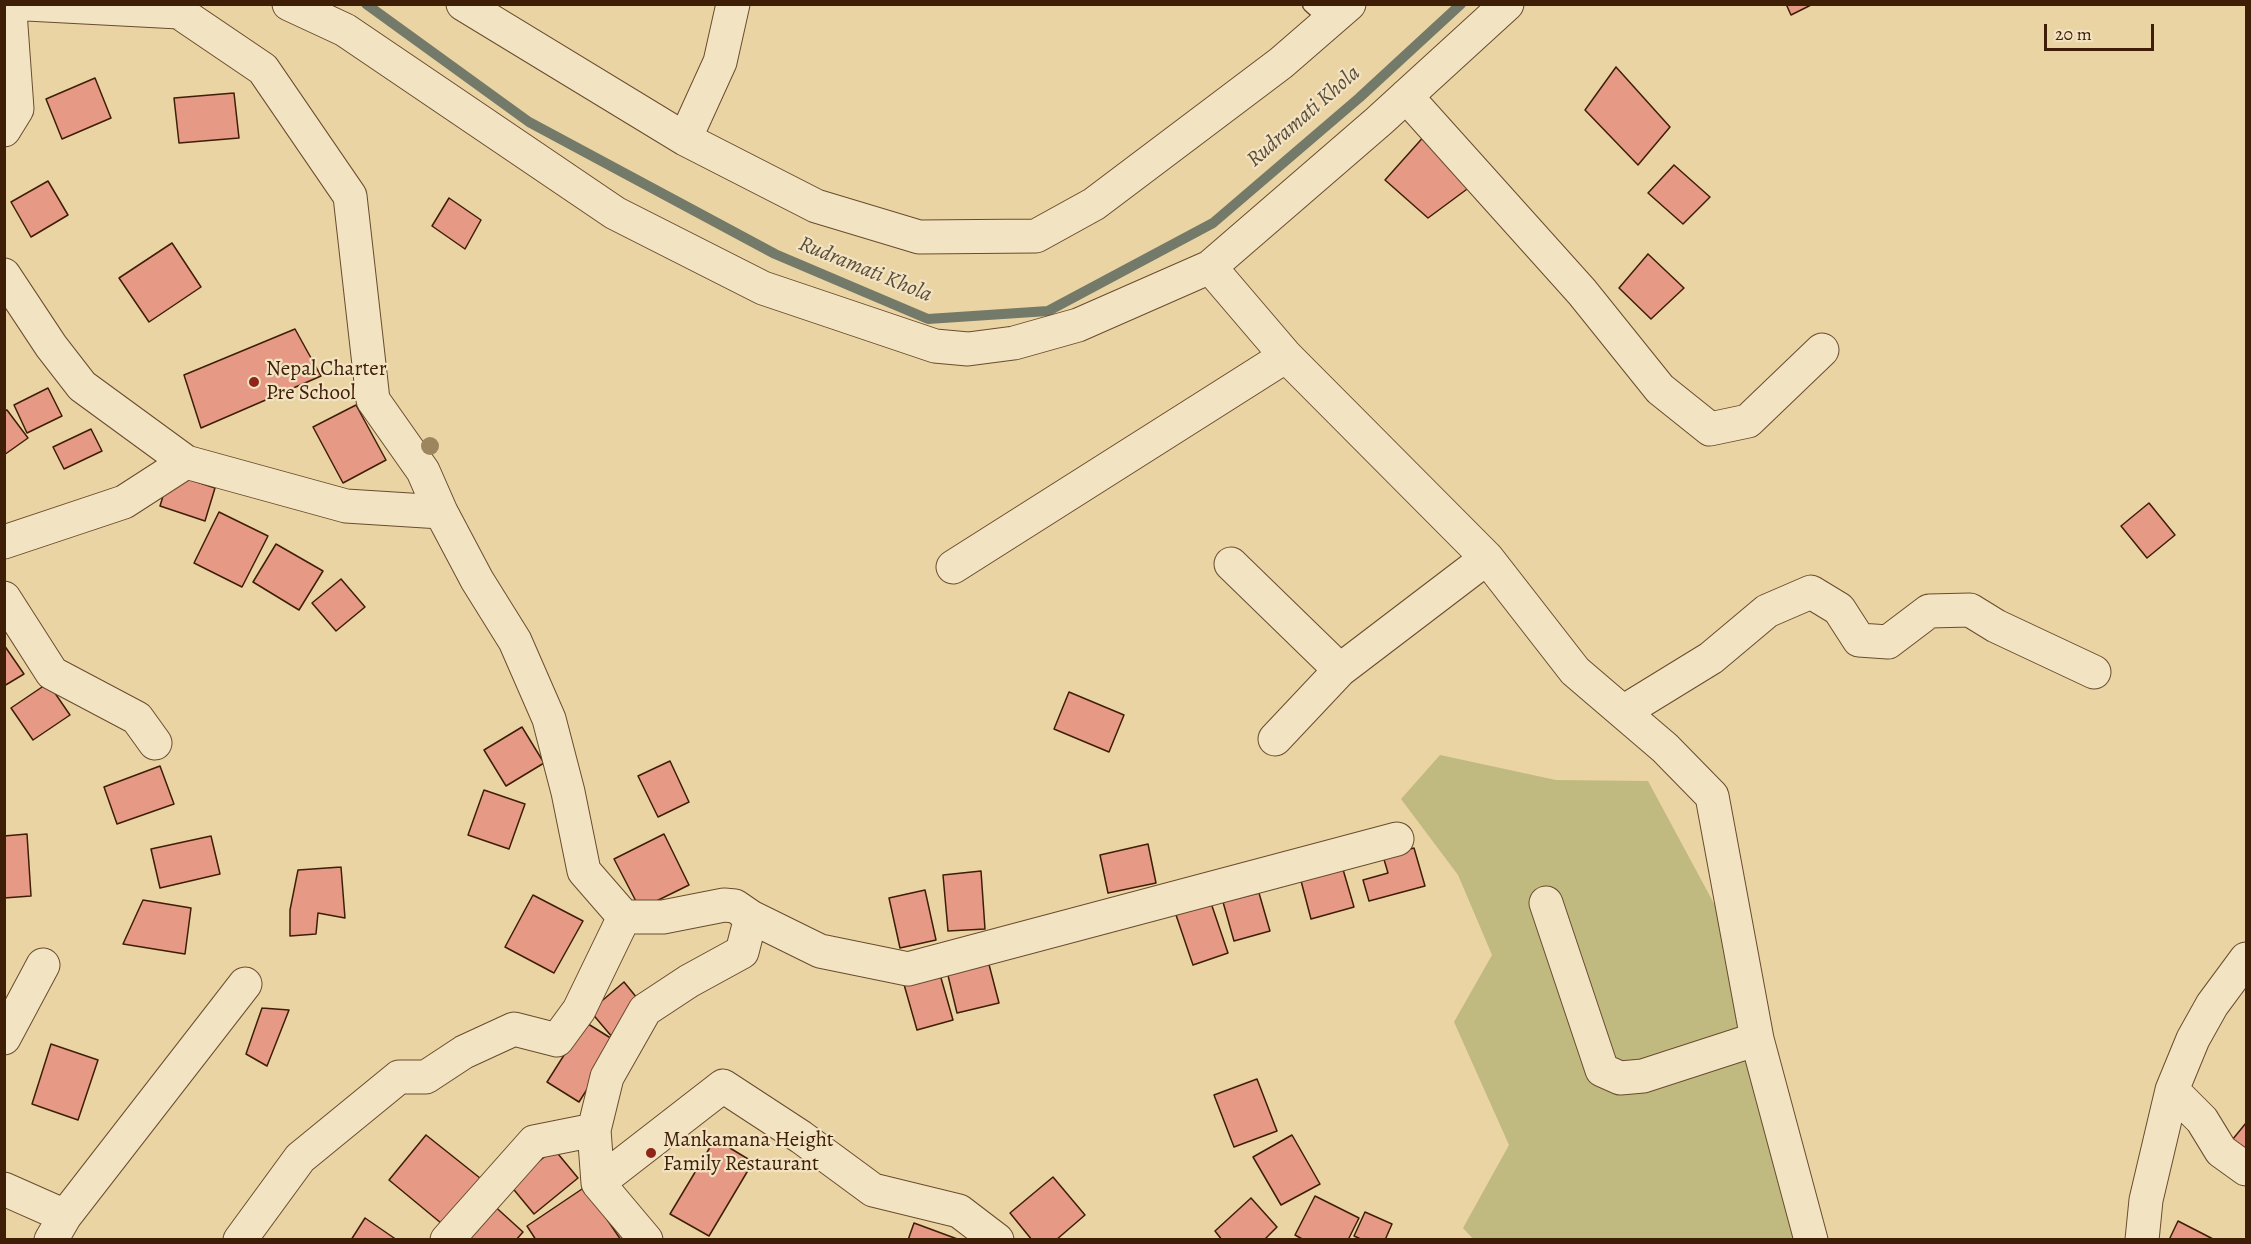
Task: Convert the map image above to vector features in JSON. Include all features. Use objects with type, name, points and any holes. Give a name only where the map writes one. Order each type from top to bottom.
[{"type":"street","points":[[289,4],[345,30],[615,213],[763,288],[935,346],[968,349],[1014,343],[1067,328],[1209,267],[1406,96],[1507,4]]},
{"type":"street","points":[[463,4],[685,139],[816,206],[919,237],[1036,236],[1094,204],[1281,63],[1330,10]]},
{"type":"street","points":[[685,139],[720,62],[733,4]]},
{"type":"street","points":[[4,130],[17,109],[17,9],[180,8],[263,69],[350,196],[373,400],[423,471],[441,512],[477,580],[515,641],[549,719],[568,792],[584,870],[624,917],[663,917],[724,905],[735,906],[751,917],[820,951],[908,969],[1397,839]]},
{"type":"street","points":[[1406,96],[1582,292],[1660,389],[1710,429],[1748,420],[1822,350]]},
{"type":"street","points":[[1209,267],[1286,356],[1487,558],[1575,671],[1665,748],[1712,796],[1757,1039],[1811,1239]]},
{"type":"street","points":[[4,275],[51,346],[82,386],[186,462],[346,506],[441,512]]},
{"type":"street","points":[[953,567],[1286,356]]},
{"type":"street","points":[[4,542],[124,502],[186,462]]},
{"type":"street","points":[[1275,739],[1340,670],[1487,558]]},
{"type":"street","points":[[1231,564],[1340,670]]},
{"type":"street","points":[[1623,712],[1711,658],[1767,610],[1810,592],[1839,609],[1859,640],[1888,642],[1929,611],[1970,610],[1996,626],[2094,672]]},
{"type":"street","points":[[4,598],[52,673],[137,718],[155,743]]},
{"type":"street","points":[[1546,903],[1602,1070],[1620,1078],[1643,1076],[1757,1039]]},
{"type":"street","points":[[240,1239],[300,1158],[399,1077],[426,1077],[464,1052],[514,1029],[557,1040],[579,1010],[624,917]]},
{"type":"street","points":[[646,1239],[598,1183],[594,1130],[607,1077],[645,1010],[689,981],[742,952],[751,917]]},
{"type":"street","points":[[2142,1239],[2146,1200],[2172,1090],[2193,1039],[2212,1005],[2247,959]]},
{"type":"street","points":[[4,1038],[43,965]]},
{"type":"street","points":[[4,1188],[58,1228],[245,984]]},
{"type":"street","points":[[598,1183],[723,1086],[801,1137],[873,1190],[959,1211],[996,1239]]},
{"type":"street","points":[[2172,1090],[2202,1120],[2221,1151],[2247,1169]]},
{"type":"street","points":[[447,1239],[534,1142],[594,1130]]},
{"type":"shaded area","points":[[1440,755],[1556,780],[1648,781],[1753,976],[1816,1239],[1474,1240],[1463,1228],[1509,1145],[1454,1022],[1492,955],[1458,875],[1401,799]]},
{"type":"building","points":[[1786,4],[1813,4],[1791,15]]},
{"type":"building","points":[[1616,67],[1670,127],[1638,165],[1585,110]]},
{"type":"building","points":[[95,78],[111,118],[62,139],[46,99]]},
{"type":"building","points":[[234,93],[239,138],[179,143],[174,98]]},
{"type":"building","points":[[1427,133],[1478,181],[1428,218],[1385,180]]},
{"type":"building","points":[[1674,165],[1710,197],[1683,224],[1648,193]]},
{"type":"building","points":[[48,181],[68,215],[31,237],[11,202]]},
{"type":"building","points":[[449,198],[481,220],[465,249],[432,226]]},
{"type":"building","points":[[172,243],[201,287],[149,322],[119,278]]},
{"type":"building","points":[[1648,254],[1684,288],[1651,319],[1619,288]]},
{"type":"building","name":"Nepal Charter Pre School","points":[[295,329],[321,376],[201,428],[184,375]]},
{"type":"building","points":[[48,388],[62,416],[27,433],[14,405]]},
{"type":"building","points":[[356,405],[386,460],[343,483],[313,427]]},
{"type":"building","points":[[7,410],[28,438],[4,455],[4,411]]},
{"type":"building","points":[[91,429],[102,451],[64,469],[53,447]]},
{"type":"building","points":[[170,473],[215,488],[205,521],[160,506]]},
{"type":"building","points":[[2149,503],[2175,535],[2147,558],[2121,526]]},
{"type":"building","points":[[219,512],[268,536],[242,587],[194,563]]},
{"type":"building","points":[[276,544],[323,571],[299,610],[253,582]]},
{"type":"building","points":[[341,579],[365,607],[336,631],[312,603]]},
{"type":"building","points":[[4,645],[24,674],[4,686]]},
{"type":"building","points":[[48,683],[70,715],[33,740],[11,708]]},
{"type":"building","points":[[1069,692],[1124,715],[1109,752],[1054,729]]},
{"type":"building","points":[[522,727],[544,763],[506,786],[484,750]]},
{"type":"building","points":[[670,761],[689,802],[658,817],[638,776]]},
{"type":"building","points":[[160,766],[174,804],[117,824],[104,787]]},
{"type":"building","points":[[484,790],[525,804],[509,849],[468,835]]},
{"type":"building","points":[[27,834],[31,896],[4,898],[4,836]]},
{"type":"building","points":[[664,834],[689,885],[640,909],[614,859]]},
{"type":"building","points":[[211,836],[220,874],[160,888],[151,849]]},
{"type":"building","points":[[1148,844],[1156,883],[1108,893],[1100,855]]},
{"type":"building","points":[[1414,848],[1425,886],[1369,901],[1363,880],[1388,873],[1383,856]]},
{"type":"building","points":[[1342,866],[1354,907],[1311,919],[1300,877]]},
{"type":"building","points":[[341,867],[345,918],[318,913],[316,934],[290,936],[290,910],[298,870]]},
{"type":"building","points":[[981,871],[985,929],[948,931],[943,875]]},
{"type":"building","points":[[925,890],[936,940],[900,948],[889,898]]},
{"type":"building","points":[[1259,893],[1270,931],[1234,941],[1223,902]]},
{"type":"building","points":[[533,895],[583,921],[554,973],[505,947]]},
{"type":"building","points":[[143,900],[191,908],[185,954],[123,944]]},
{"type":"building","points":[[1211,903],[1228,953],[1193,965],[1176,915]]},
{"type":"building","points":[[986,953],[999,1003],[957,1013],[945,963]]},
{"type":"building","points":[[939,971],[953,1020],[917,1030],[903,981]]},
{"type":"building","points":[[624,982],[646,1009],[613,1038],[590,1011]]},
{"type":"building","points":[[262,1008],[289,1010],[267,1066],[246,1054]]},
{"type":"building","points":[[585,1022],[617,1042],[579,1102],[547,1082]]},
{"type":"building","points":[[51,1044],[98,1060],[78,1120],[32,1104]]},
{"type":"building","points":[[1257,1079],[1277,1131],[1234,1147],[1214,1095]]},
{"type":"building","points":[[2246,1123],[2246,1160],[2228,1145]]},
{"type":"building","points":[[426,1135],[485,1182],[447,1228],[389,1180]]},
{"type":"building","points":[[1292,1135],[1320,1184],[1281,1205],[1253,1157]]},
{"type":"building","points":[[715,1139],[753,1162],[709,1236],[670,1214]]},
{"type":"building","points":[[554,1149],[578,1178],[534,1214],[510,1185]]},
{"type":"building","points":[[1053,1177],[1085,1215],[1056,1240],[1032,1240],[1010,1213]]},
{"type":"building","points":[[585,1187],[621,1240],[536,1240],[527,1226]]},
{"type":"building","points":[[1315,1196],[1359,1218],[1348,1240],[1304,1240],[1295,1235]]},
{"type":"building","points":[[1251,1198],[1277,1227],[1264,1240],[1222,1240],[1215,1231]]},
{"type":"building","points":[[490,1202],[523,1232],[516,1240],[457,1240]]},
{"type":"building","points":[[1365,1212],[1392,1224],[1385,1240],[1363,1240],[1354,1236]]},
{"type":"building","points":[[365,1218],[397,1240],[351,1240]]},
{"type":"building","points":[[2178,1221],[2215,1240],[2169,1240]]},
{"type":"building","points":[[914,1223],[960,1240],[908,1240]]},
{"type":"waterway","name":"Rudramati Khola","points":[[366,4],[529,122],[775,254],[928,319],[1048,311],[1213,223],[1359,98],[1461,4]]},
{"type":"place","name":"Nepal Charter Pre School","points":[[254,382]]},
{"type":"place","name":"Mankamana Height Family Restaurant","points":[[651,1153]]}]
